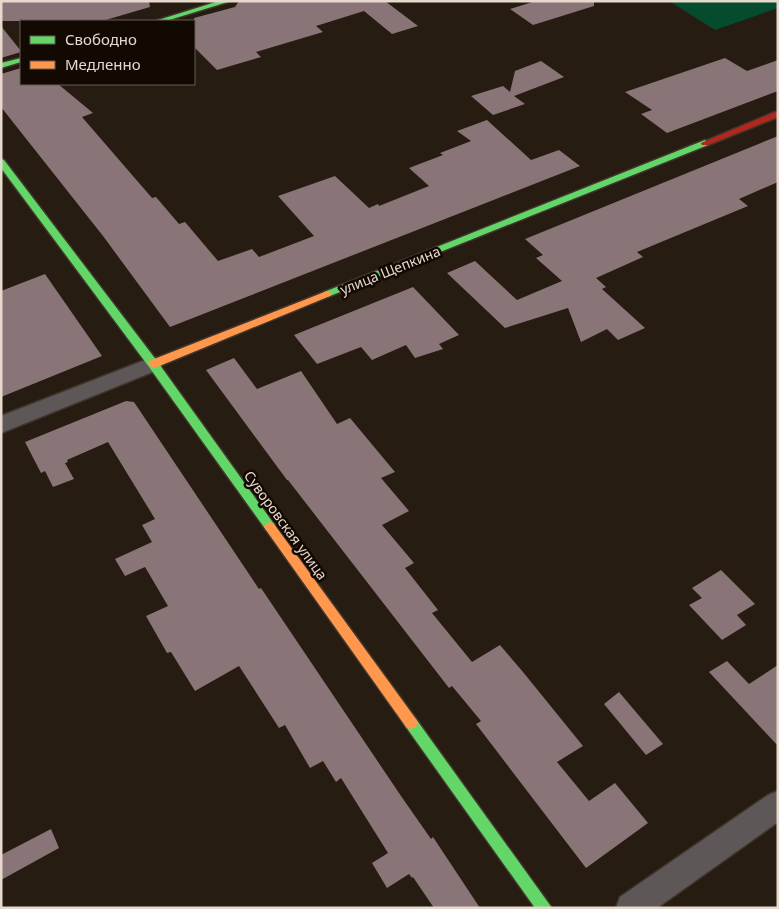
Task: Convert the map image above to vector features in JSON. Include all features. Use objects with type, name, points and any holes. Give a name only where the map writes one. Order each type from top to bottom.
[{"type":"street","points":[[162,20],[228,1]]},
{"type":"street","points":[[1,66],[20,60]]},
{"type":"street","name":"улица Щепкина","points":[[1,425],[778,114]]},
{"type":"street","name":"Суворовская улица","points":[[1,162],[153,364],[544,908]]},
{"type":"street","points":[[630,908],[778,805]]},
{"type":"green space","points":[[669,1],[778,1],[778,8],[715,30]]},
{"type":"building","points":[[1,1],[149,1],[150,7],[105,20],[1,21]]},
{"type":"building","points":[[239,1],[385,1],[418,26],[392,34],[364,11],[316,26],[323,32],[256,52],[261,57],[217,70],[195,48],[194,18],[235,7]]},
{"type":"building","points":[[536,1],[594,1],[594,6],[533,25],[510,9]]},
{"type":"building","points":[[1,26],[20,52],[1,58]]},
{"type":"building","points":[[725,58],[747,71],[778,60],[778,91],[667,133],[641,114],[652,110],[625,92]]},
{"type":"building","points":[[541,61],[564,77],[514,96],[525,104],[493,115],[471,96],[503,86],[510,92],[515,71]]},
{"type":"building","points":[[20,68],[20,85],[59,85],[93,113],[82,117],[152,198],[156,197],[179,224],[185,222],[218,261],[252,249],[259,257],[314,236],[278,196],[335,176],[369,208],[378,204],[379,206],[429,186],[409,168],[443,155],[440,153],[471,141],[457,131],[487,120],[531,160],[559,150],[580,166],[170,327],[103,236],[1,107],[1,74]]},
{"type":"building","points":[[778,136],[778,182],[739,199],[748,206],[637,252],[643,257],[596,278],[606,287],[602,289],[645,328],[618,340],[607,329],[581,342],[568,308],[505,328],[447,273],[475,261],[517,300],[562,281],[536,258],[543,255],[525,239]]},
{"type":"building","points":[[45,274],[102,356],[1,397],[1,291]]},
{"type":"building","points":[[413,287],[459,335],[439,344],[443,349],[415,358],[406,345],[372,360],[361,347],[317,364],[294,335]]},
{"type":"building","points":[[234,358],[257,389],[301,371],[337,424],[350,418],[395,472],[381,478],[409,511],[382,525],[414,563],[405,568],[438,610],[432,613],[472,662],[500,645],[523,672],[583,746],[557,762],[589,801],[615,783],[648,823],[586,868],[476,724],[481,721],[452,686],[449,688],[287,480],[206,370]]},
{"type":"building","points":[[126,401],[134,402],[259,589],[261,588],[401,796],[431,839],[433,837],[480,908],[434,908],[409,874],[387,888],[372,863],[388,853],[341,778],[336,782],[323,761],[310,768],[285,725],[279,728],[239,666],[195,691],[171,652],[167,653],[146,616],[168,606],[145,567],[125,576],[115,559],[152,542],[142,525],[155,519],[108,442],[67,460],[68,462],[65,463],[74,479],[53,487],[45,471],[41,473],[25,442]]},
{"type":"building","points":[[721,570],[755,604],[737,615],[746,625],[722,640],[689,605],[702,598],[692,588]]},
{"type":"building","points":[[727,661],[749,684],[778,665],[778,746],[709,672]]},
{"type":"building","points":[[619,692],[663,744],[646,755],[604,704]]},
{"type":"building","points":[[51,829],[59,848],[1,880],[1,855]]},
{"type":"traffic: fast","points":[[162,20],[228,1]]},
{"type":"traffic: fast","points":[[1,66],[20,60]]},
{"type":"traffic: fast","points":[[327,294],[705,143]]},
{"type":"traffic: fast","points":[[1,162],[153,364],[270,527]]},
{"type":"traffic: fast","points":[[411,723],[544,908]]},
{"type":"traffic: slow","points":[[153,364],[327,294]]},
{"type":"traffic: slow","points":[[270,527],[411,723]]},
{"type":"traffic: jam","points":[[705,143],[778,114]]}]
